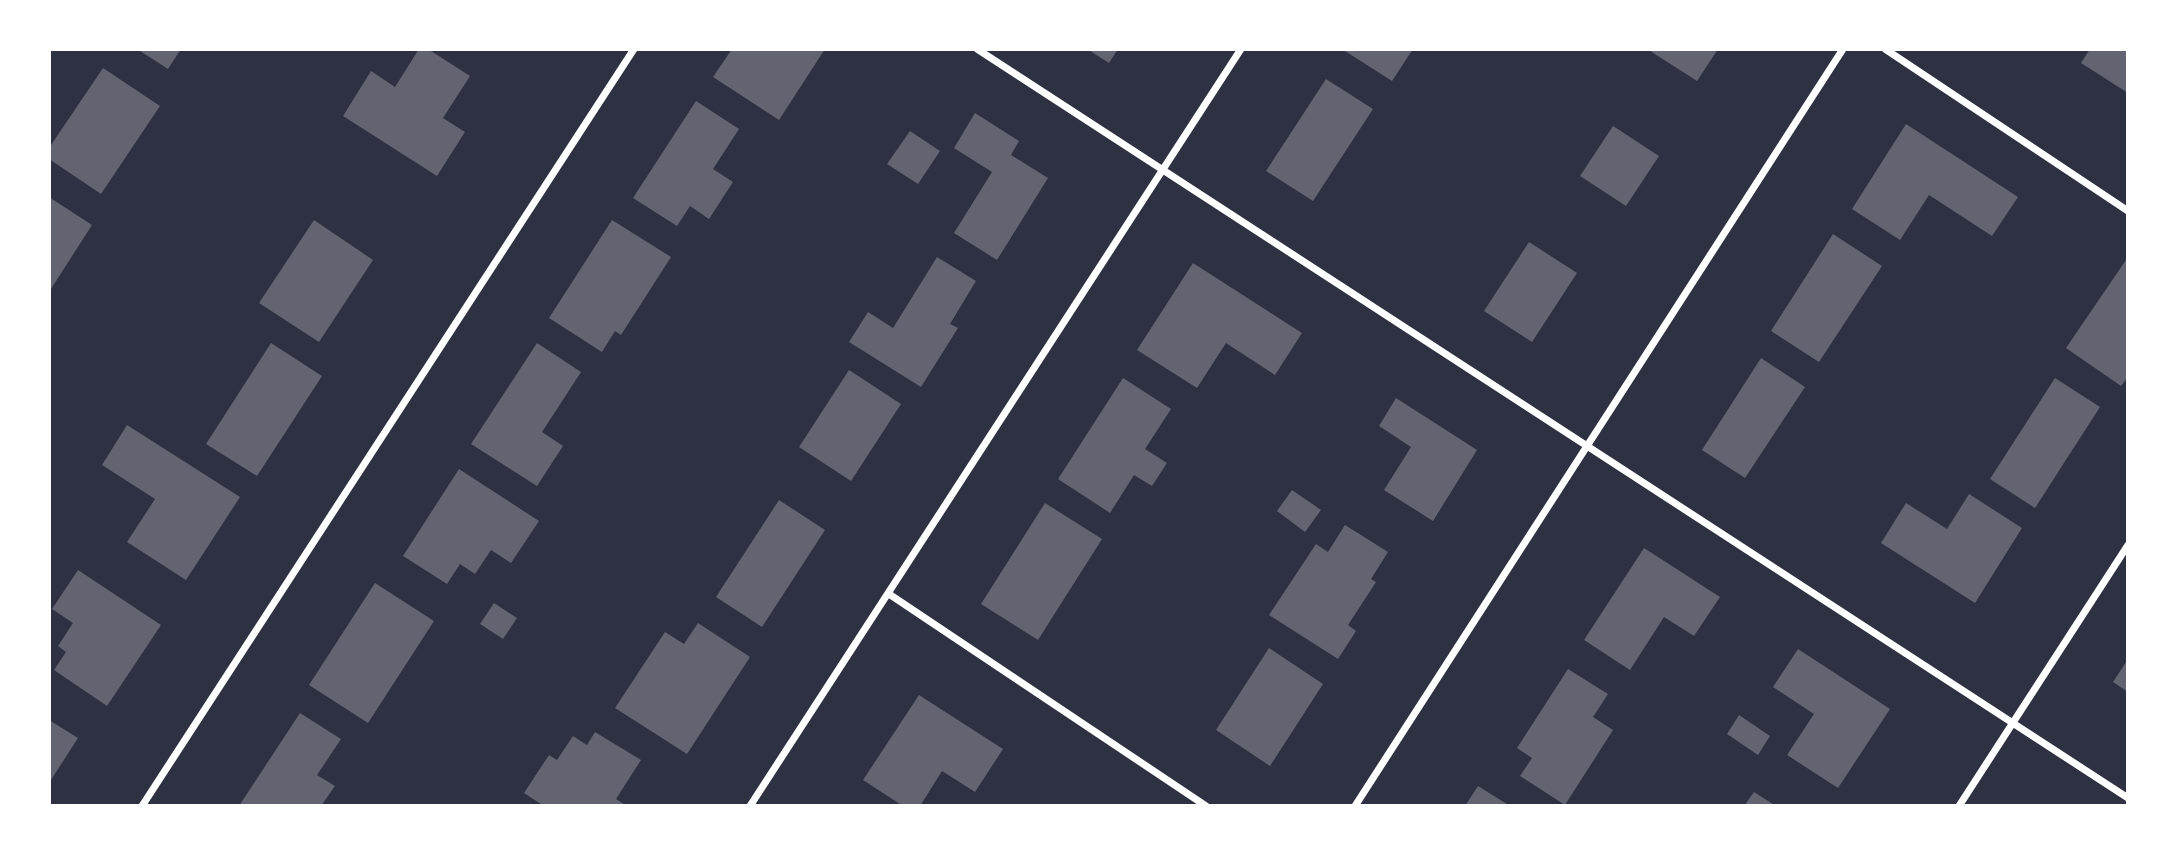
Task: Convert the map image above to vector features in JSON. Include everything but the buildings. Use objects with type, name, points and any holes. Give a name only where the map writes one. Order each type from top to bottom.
[{"type":"street","points":[[142,806],[634,49]]},
{"type":"street","points":[[977,49],[2128,798]]},
{"type":"street","points":[[750,806],[1241,49]]},
{"type":"street","points":[[1355,806],[1843,49]]},
{"type":"street","points":[[1885,49],[2128,211]]},
{"type":"street","points":[[1959,806],[2128,545]]},
{"type":"street","points":[[889,594],[1206,806]]}]
